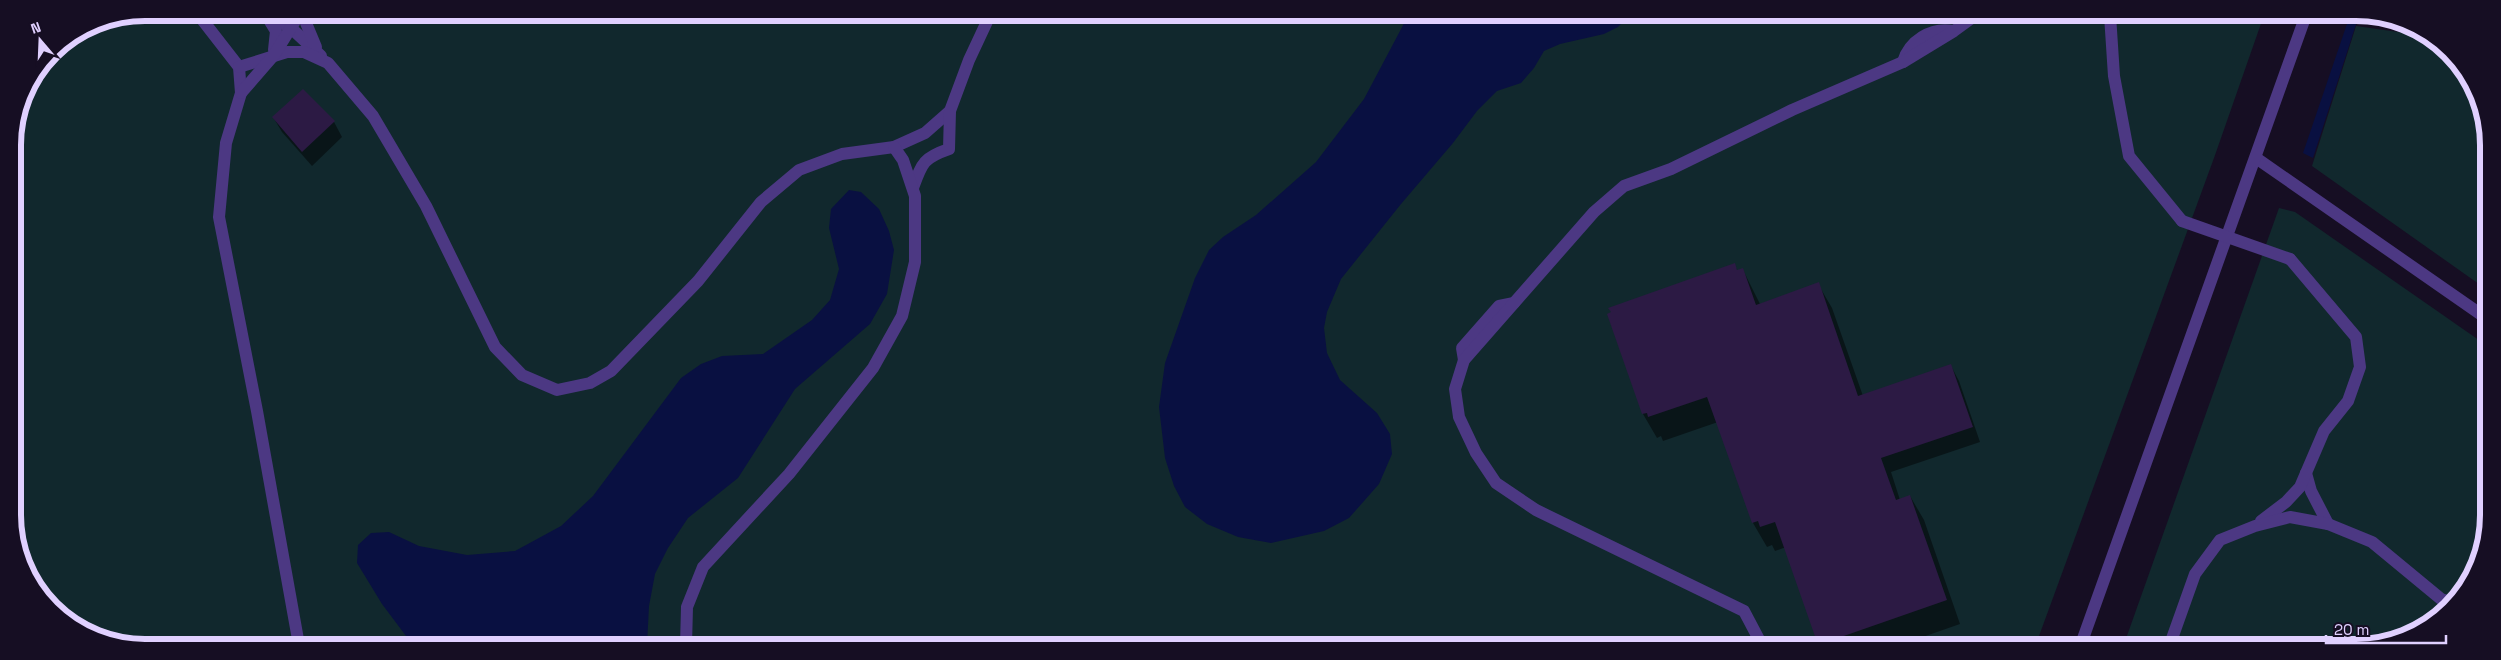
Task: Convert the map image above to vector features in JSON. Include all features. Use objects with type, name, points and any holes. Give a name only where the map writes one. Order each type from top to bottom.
[{"type":"street","points":[[1758,638],[1744,611],[1536,510],[1496,483],[1476,453],[1459,417],[1455,389],[1464,360],[1594,212],[1624,186],[1671,169],[1792,110],[1903,62],[1968,21]]},
{"type":"street","points":[[2110,21],[2114,76],[2129,156],[2182,221],[2290,259],[2356,337],[2360,367],[2348,401],[2324,431],[2300,487],[2286,502],[2255,526]]},
{"type":"street","points":[[2083,638],[2304,21]]},
{"type":"street","points":[[205,22],[239,67],[241,93],[226,143],[219,218],[257,411],[298,639]]},
{"type":"street","points":[[270,22],[276,31],[274,55]]},
{"type":"street","points":[[280,22],[291,28],[328,63]]},
{"type":"street","points":[[241,93],[274,55],[295,22]]},
{"type":"street","points":[[306,22],[314,44],[378,124],[426,206],[495,348],[522,375],[557,390],[590,384],[612,370],[698,281],[761,202],[799,170],[842,154],[894,147],[925,133],[950,111]]},
{"type":"street","points":[[913,188],[922,162],[932,155],[949,149],[950,111],[969,60],[987,22]]},
{"type":"street","points":[[239,67],[274,55],[304,52],[328,63]]},
{"type":"street","points":[[686,639],[687,607],[703,567],[789,474],[873,368],[902,316],[915,262],[913,188],[903,160],[894,147]]},
{"type":"street","points":[[2256,158],[2480,314]]},
{"type":"street","points":[[2306,473],[2311,491],[2328,524]]},
{"type":"street","points":[[2172,638],[2195,574],[2220,540],[2255,526],[2290,517],[2328,524],[2372,542],[2445,601]]},
{"type":"green space","points":[[2262,21],[2214,158],[2038,638],[145,639],[129,638],[90,626],[57,603],[34,570],[24,539],[21,515],[22,129],[25,113],[38,83],[50,65],[65,65],[65,50],[76,42],[97,31],[121,24],[137,22]]},
{"type":"green space","points":[[2356,26],[2410,34],[2425,42],[2444,57],[2459,76],[2473,105],[2479,129],[2480,285],[2312,166]]},
{"type":"green space","points":[[2279,208],[2295,212],[2480,341],[2479,531],[2473,555],[2463,577],[2449,597],[2438,608],[2425,618],[2404,629],[2388,635],[2364,638],[2126,638]]},
{"type":"shaded area","points":[[1405,21],[1624,21],[1618,27],[1604,34],[1560,44],[1544,51],[1534,68],[1521,83],[1497,91],[1477,111],[1341,279],[1327,312],[1324,328],[1327,353],[1340,380],[1377,413],[1390,434],[1392,454],[1379,484],[1349,518],[1324,531],[1271,543],[1238,537],[1207,524],[1185,507],[1174,486],[1165,458],[1159,407],[1165,363],[1195,278],[1209,250],[1223,237],[1256,215],[1316,162],[1364,99]]},
{"type":"shaded area","points":[[2348,21],[2357,21],[2313,158],[2303,153]]},
{"type":"shaded area","points":[[849,190],[861,192],[879,209],[889,231],[894,250],[887,294],[870,324],[795,389],[738,478],[688,518],[668,548],[655,574],[649,606],[647,639],[408,639],[382,604],[357,563],[358,545],[371,533],[389,532],[419,546],[467,555],[515,551],[561,526],[593,496],[681,378],[701,364],[722,356],[763,354],[812,320],[830,300],[839,269],[829,228],[831,209]]},
{"type":"building","points":[[303,89],[335,121],[302,152],[272,117]]},
{"type":"building","points":[[1735,263],[1737,270],[1743,268],[1756,305],[1819,282],[1858,396],[1951,364],[1973,427],[1881,458],[1896,500],[1910,495],[1947,600],[1837,638],[1816,638],[1775,522],[1760,527],[1758,521],[1752,523],[1707,397],[1648,417],[1647,413],[1642,414],[1607,314],[1611,312],[1608,308]]}]
